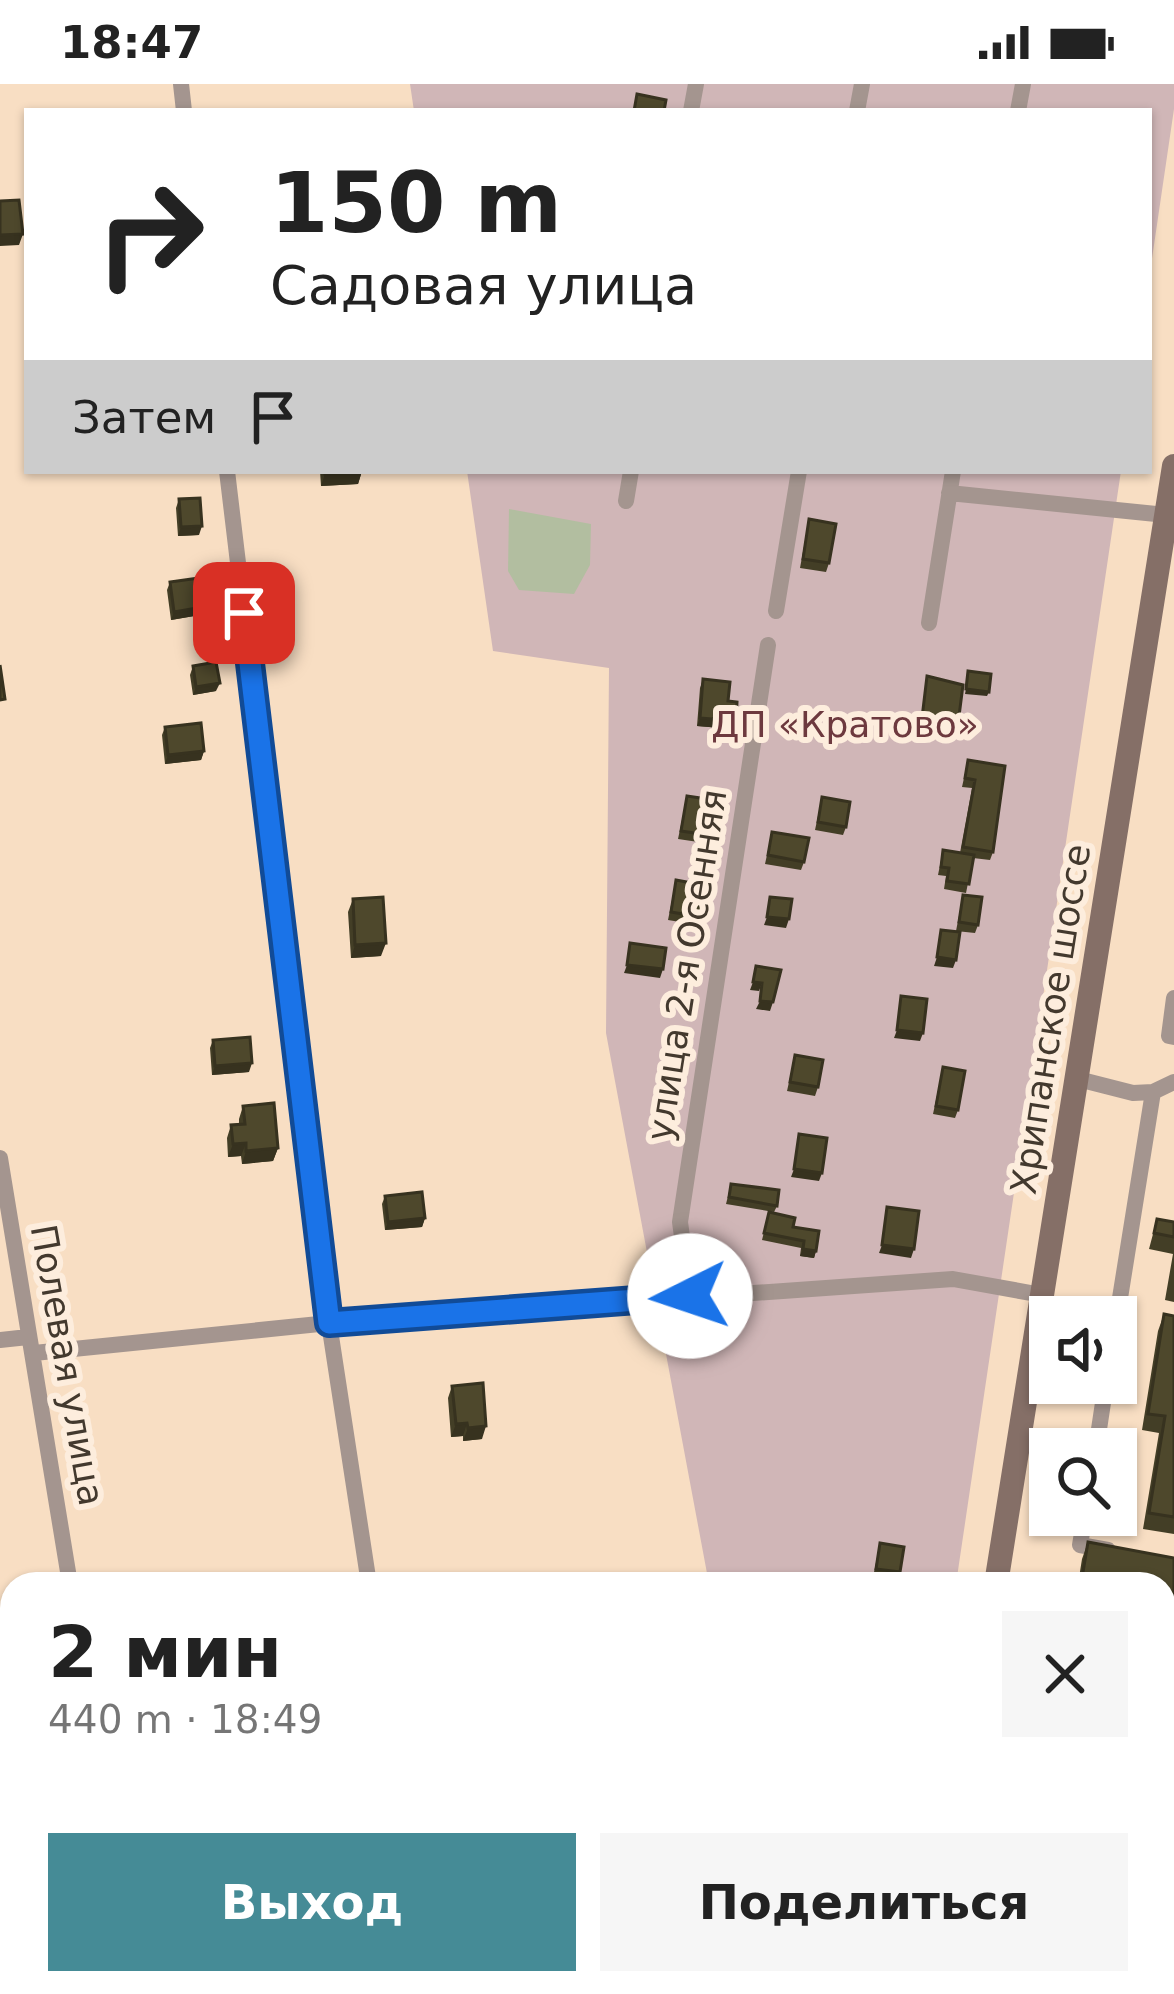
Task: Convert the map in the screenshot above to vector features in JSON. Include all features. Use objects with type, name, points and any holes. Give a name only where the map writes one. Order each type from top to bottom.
[{"type":"main road","name":"Хрипанское шоссе","points":[[998,1572],[1174,466]]},
{"type":"street","points":[[227,474],[329,1323],[367,1572]]},
{"type":"street","points":[[626,501],[630,474]]},
{"type":"street","points":[[776,611],[799,474]]},
{"type":"street","points":[[929,623],[952,474]]},
{"type":"street","points":[[949,494],[1166,515]]},
{"type":"street","name":"улица 2-я Осенняя","points":[[690,1296],[680,1222],[768,645]]},
{"type":"street","points":[[1174,998],[1169,1036],[1174,1037]]},
{"type":"street","points":[[1078,1079],[1133,1094],[1153,1092],[1174,1082]]},
{"type":"street","points":[[1120,1296],[1153,1092]]},
{"type":"street","name":"Полевая улица","points":[[0,1158],[68,1572]]},
{"type":"street","points":[[0,1340],[31,1345],[953,1280],[1042,1295]]},
{"type":"street","points":[[1082,1536],[1080,1545],[1127,1553]]},
{"type":"green space","points":[[410,84],[1174,84],[1152,259],[1152,108],[414,108]]},
{"type":"green space","name":"ДП «Кратово»","points":[[467,474],[1121,474],[958,1572],[707,1572],[606,1033],[609,668],[493,651]]},
{"type":"shaded area","points":[[509,509],[591,524],[590,565],[574,594],[519,590],[508,571]]},
{"type":"building","points":[[637,94],[666,100],[665,108],[635,108]]},
{"type":"building","points":[[19,200],[23,234],[0,235],[0,201]]},
{"type":"building","points":[[200,498],[202,526],[181,527],[179,499]]},
{"type":"building","points":[[809,519],[836,524],[829,563],[803,559]]},
{"type":"building","points":[[199,578],[203,607],[174,612],[170,582]]},
{"type":"building","points":[[216,662],[220,683],[196,687],[193,666]]},
{"type":"building","points":[[968,671],[991,674],[989,692],[966,689]]},
{"type":"building","points":[[927,676],[963,685],[958,724],[922,718]]},
{"type":"building","points":[[703,679],[730,682],[728,701],[737,702],[736,721],[700,718]]},
{"type":"building","points":[[201,723],[204,751],[168,755],[165,727]]},
{"type":"building","points":[[968,760],[1005,766],[993,852],[963,847],[975,780],[965,778]]},
{"type":"building","points":[[687,796],[714,800],[708,835],[681,831]]},
{"type":"building","points":[[822,797],[850,802],[846,827],[818,822]]},
{"type":"building","points":[[772,832],[809,838],[804,862],[768,855]]},
{"type":"building","points":[[943,850],[974,855],[969,884],[947,881],[949,868],[941,867]]},
{"type":"building","points":[[676,880],[708,886],[705,907],[691,904],[689,915],[671,912]]},
{"type":"building","points":[[963,895],[982,897],[978,925],[959,922]]},
{"type":"building","points":[[383,897],[386,943],[355,945],[353,899]]},
{"type":"building","points":[[770,897],[792,899],[789,919],[767,917]]},
{"type":"building","points":[[941,930],[960,932],[956,960],[937,957]]},
{"type":"building","points":[[630,943],[666,948],[663,969],[627,965]]},
{"type":"building","points":[[756,966],[781,970],[773,1002],[760,1001],[762,983],[753,982]]},
{"type":"building","points":[[901,996],[927,999],[923,1033],[897,1030]]},
{"type":"building","points":[[250,1037],[252,1063],[215,1066],[213,1040]]},
{"type":"building","points":[[795,1055],[823,1060],[818,1087],[790,1082]]},
{"type":"building","points":[[943,1067],[965,1071],[958,1110],[936,1106]]},
{"type":"building","points":[[274,1103],[278,1148],[246,1151],[246,1143],[233,1144],[231,1125],[245,1124],[243,1106]]},
{"type":"building","points":[[799,1134],[827,1138],[822,1173],[794,1169]]},
{"type":"building","points":[[731,1184],[779,1190],[777,1206],[729,1197]]},
{"type":"building","points":[[422,1192],[425,1218],[388,1222],[385,1196]]},
{"type":"building","points":[[887,1207],[919,1211],[914,1249],[882,1245]]},
{"type":"building","points":[[769,1212],[795,1218],[793,1227],[819,1231],[816,1251],[803,1249],[804,1241],[764,1233]]},
{"type":"building","points":[[1157,1219],[1174,1222],[1174,1237],[1154,1233]]},
{"type":"building","points":[[1164,1314],[1174,1316],[1174,1517],[1149,1513],[1165,1416],[1148,1414]]},
{"type":"building","points":[[483,1383],[486,1426],[456,1424],[452,1386]]},
{"type":"building","points":[[1088,1542],[1174,1558],[1174,1572],[1083,1572]]},
{"type":"building","points":[[880,1543],[904,1547],[900,1572],[876,1569]]},
{"type":"route","points":[[244,613],[329,1323],[690,1296]]}]
